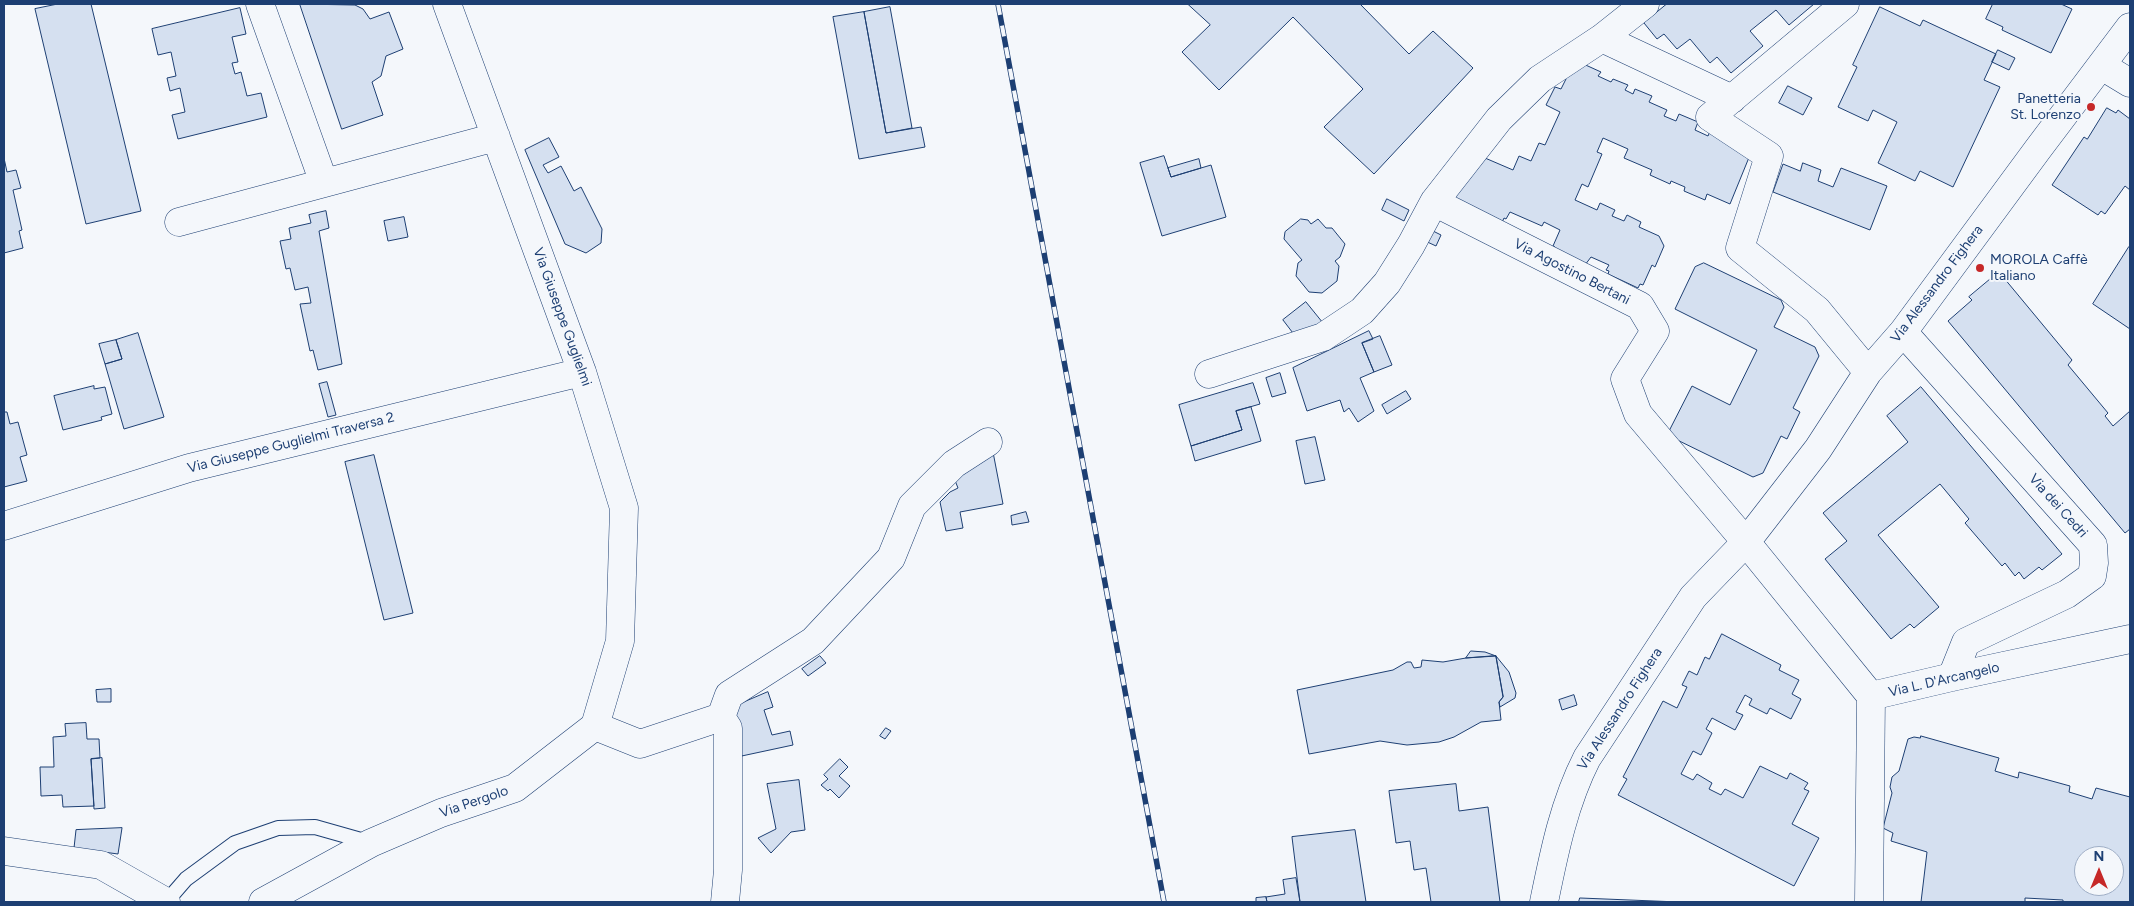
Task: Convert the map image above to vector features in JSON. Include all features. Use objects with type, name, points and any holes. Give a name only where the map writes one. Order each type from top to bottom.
[{"type":"street","points":[[260,4],[324,183]]},
{"type":"street","name":"Via Giuseppe Guglielmi","points":[[447,4],[582,372],[624,508],[620,641],[595,726]]},
{"type":"street","points":[[1209,374],[1324,337],[1362,311],[1387,283],[1411,245],[1434,202],[1499,119],[1540,79],[1602,38],[1645,4]]},
{"type":"street","points":[[1845,4],[1710,117],[1769,156],[1740,248],[1817,310],[1868,372]]},
{"type":"street","name":"Via Alessandro Fighera","points":[[1544,902],[1562,823],[1574,782],[1587,758],[1694,598],[1746,542],[1818,449],[1868,372],[1903,332],[2130,27]]},
{"type":"street","points":[[1602,38],[1732,99]]},
{"type":"street","points":[[2102,66],[2130,83]]},
{"type":"street","points":[[179,222],[496,137]]},
{"type":"street","name":"Via Agostino Bertani","points":[[1434,202],[1640,306],[1655,331],[1625,379],[1638,414],[1746,542]]},
{"type":"street","name":"Via dei Cedri","points":[[1903,332],[2093,544],[2094,563],[2092,576],[2067,594],[1966,642],[1952,677]]},
{"type":"street","name":"Via Giuseppe Guglielmi Traversa 2","points":[[4,526],[189,468],[582,372]]},
{"type":"street","points":[[595,726],[640,744],[721,717],[730,695],[814,642],[891,558],[912,506],[954,464],[988,442]]},
{"type":"street","points":[[1746,542],[1872,696]]},
{"type":"street","name":"Via L. D'Arcangelo","points":[[1869,902],[1872,696],[2130,639]]},
{"type":"street","points":[[721,717],[728,728],[728,861],[725,902]]},
{"type":"street","name":"Via Pergolo","points":[[263,902],[371,843],[441,813],[515,788],[595,726]]},
{"type":"street","points":[[4,851],[101,865],[166,902]]},
{"type":"lane","points":[[166,902],[186,879],[235,843],[278,828],[314,827],[371,843]]},
{"type":"building","points":[[58,4],[91,4],[141,211],[86,224],[35,9]]},
{"type":"building","points":[[300,4],[355,5],[363,9],[370,19],[389,12],[403,49],[386,56],[381,76],[372,82],[383,115],[342,129]]},
{"type":"building","points":[[1188,4],[1360,4],[1409,54],[1433,31],[1473,68],[1374,174],[1324,127],[1363,89],[1293,17],[1219,90],[1182,52],[1210,25]]},
{"type":"building","points":[[1667,4],[1814,4],[1789,25],[1776,10],[1750,31],[1763,46],[1731,73],[1717,57],[1710,63],[1690,39],[1677,49],[1664,34],[1657,39],[1644,23]]},
{"type":"building","points":[[1993,4],[2061,4],[2072,9],[2051,53],[2002,30],[2003,27],[1986,19]]},
{"type":"building","points":[[890,7],[912,128],[886,133],[864,12]]},
{"type":"building","points":[[1880,7],[1920,26],[1923,20],[1996,54],[1984,80],[2000,87],[1953,187],[1920,171],[1915,181],[1878,163],[1897,122],[1873,110],[1868,121],[1838,107],[1857,67],[1853,65]]},
{"type":"building","points":[[240,8],[246,34],[232,37],[238,62],[232,63],[235,74],[241,72],[247,96],[261,93],[267,117],[178,139],[172,115],[185,112],[180,88],[170,91],[167,78],[176,76],[171,52],[158,55],[152,29]]},
{"type":"building","points":[[864,12],[886,133],[921,127],[925,147],[859,159],[833,17]]},
{"type":"building","points":[[1998,50],[2015,58],[2009,70],[1992,62]]},
{"type":"building","points":[[1579,62],[1601,72],[1598,76],[1611,82],[1613,79],[1628,85],[1625,90],[1633,94],[1635,89],[1652,96],[1649,102],[1667,110],[1664,116],[1676,121],[1679,114],[1698,122],[1695,130],[1708,136],[1711,129],[1750,155],[1730,204],[1707,194],[1705,200],[1684,191],[1685,187],[1671,181],[1670,184],[1650,175],[1652,170],[1624,158],[1628,149],[1603,138],[1597,152],[1602,154],[1588,187],[1582,184],[1575,200],[1597,210],[1600,203],[1615,210],[1612,216],[1624,221],[1627,215],[1641,222],[1639,227],[1659,236],[1664,246],[1655,267],[1652,265],[1643,285],[1640,284],[1638,288],[1608,274],[1609,271],[1606,270],[1609,265],[1591,257],[1585,265],[1554,251],[1555,247],[1553,246],[1560,230],[1544,222],[1542,226],[1510,212],[1506,219],[1504,218],[1500,227],[1454,200],[1463,179],[1485,158],[1513,170],[1519,156],[1531,161],[1539,143],[1545,145],[1560,112],[1546,105],[1555,87],[1561,89],[1566,79],[1562,77]]},
{"type":"building","points":[[1788,86],[1812,98],[1803,115],[1779,103]]},
{"type":"building","points":[[2107,108],[2116,113],[2118,110],[2130,119],[2130,190],[2125,186],[2105,214],[2101,211],[2098,215],[2052,185],[2084,137],[2087,139]]},
{"type":"building","points":[[549,138],[559,157],[543,165],[548,173],[561,166],[574,191],[581,187],[602,229],[601,243],[586,253],[565,244],[525,150]]},
{"type":"building","points":[[1164,156],[1171,177],[1211,165],[1226,217],[1162,236],[1140,163]]},
{"type":"building","points":[[4,158],[7,172],[16,170],[21,188],[13,190],[22,230],[19,231],[23,248],[4,253]]},
{"type":"building","points":[[1199,159],[1201,168],[1171,177],[1168,168]]},
{"type":"building","points":[[1803,163],[1821,170],[1818,181],[1833,187],[1841,168],[1887,186],[1870,230],[1773,192],[1783,164],[1800,171]]},
{"type":"building","points":[[1387,199],[1409,210],[1404,221],[1382,210]]},
{"type":"building","points":[[326,211],[329,228],[319,231],[342,364],[318,370],[313,350],[310,351],[300,304],[311,303],[308,287],[295,290],[290,268],[286,269],[280,241],[291,239],[289,228],[311,223],[309,215]]},
{"type":"building","points":[[404,217],[408,237],[388,241],[384,221]]},
{"type":"building","points":[[1301,219],[1308,220],[1311,224],[1318,219],[1326,228],[1332,228],[1345,244],[1340,257],[1335,261],[1339,266],[1337,281],[1322,293],[1309,292],[1296,276],[1298,263],[1302,260],[1284,239],[1285,232]]},
{"type":"building","points":[[1429,229],[1441,235],[1436,246],[1423,240]]},
{"type":"building","points":[[2130,248],[2130,329],[2093,304]]},
{"type":"building","points":[[1704,263],[1781,300],[1784,307],[1774,327],[1815,347],[1819,356],[1793,408],[1800,412],[1787,439],[1781,436],[1763,473],[1753,477],[1667,435],[1692,386],[1730,405],[1757,350],[1675,309],[1695,267]]},
{"type":"building","points":[[1999,272],[2072,360],[2068,365],[2108,413],[2105,416],[2113,426],[2130,411],[2130,529],[2125,533],[1948,321],[1972,300],[1969,297]]},
{"type":"building","points":[[1306,302],[1323,323],[1299,341],[1283,320]]},
{"type":"building","points":[[1369,331],[1373,339],[1362,343],[1374,372],[1360,378],[1374,411],[1358,422],[1349,408],[1344,412],[1340,400],[1307,411],[1293,368]]},
{"type":"building","points":[[138,333],[164,417],[124,429],[105,364],[122,359],[116,340]]},
{"type":"building","points":[[1380,336],[1392,365],[1374,372],[1362,343]]},
{"type":"building","points":[[116,340],[122,359],[105,364],[99,344]]},
{"type":"building","points":[[1280,373],[1286,393],[1272,397],[1266,378]]},
{"type":"building","points":[[327,382],[336,415],[328,417],[319,384]]},
{"type":"building","points":[[1253,383],[1260,404],[1236,411],[1242,430],[1191,446],[1179,405]]},
{"type":"building","points":[[94,386],[94,389],[105,387],[112,414],[101,417],[102,420],[63,430],[54,396]]},
{"type":"building","points":[[1921,387],[2062,554],[2042,570],[2039,567],[2024,579],[2019,572],[2015,576],[2005,563],[2002,566],[1965,523],[1969,519],[1940,484],[1878,535],[1939,607],[1914,628],[1910,624],[1891,639],[1825,559],[1847,541],[1823,513],[1908,442],[1887,416]]},
{"type":"building","points":[[1406,391],[1411,399],[1387,414],[1382,405]]},
{"type":"building","points":[[1251,407],[1261,441],[1195,461],[1191,446],[1242,430],[1236,411]]},
{"type":"building","points":[[4,412],[7,412],[10,424],[18,422],[27,455],[20,457],[27,481],[4,487]]},
{"type":"building","points":[[1315,437],[1325,480],[1305,484],[1296,441]]},
{"type":"building","points":[[993,452],[1003,504],[960,512],[963,528],[946,531],[940,502],[950,492],[958,488],[954,478]]},
{"type":"building","points":[[374,455],[413,613],[384,620],[345,462]]},
{"type":"building","points":[[1026,512],[1029,522],[1012,525],[1011,516]]},
{"type":"building","points":[[1722,634],[1781,665],[1779,670],[1799,680],[1792,694],[1801,699],[1791,719],[1770,708],[1767,714],[1749,705],[1752,699],[1745,695],[1736,712],[1743,715],[1735,730],[1712,718],[1706,729],[1712,733],[1701,755],[1693,751],[1681,774],[1693,780],[1697,774],[1712,783],[1709,789],[1721,795],[1725,789],[1743,798],[1760,766],[1787,779],[1790,773],[1808,783],[1804,789],[1809,791],[1792,824],[1819,838],[1794,886],[1618,795],[1627,779],[1623,777],[1663,701],[1677,708],[1687,687],[1682,685],[1689,671],[1697,675],[1705,657],[1709,659]]},
{"type":"building","points":[[1471,651],[1485,652],[1496,656],[1466,658]]},
{"type":"building","points":[[820,656],[826,663],[808,676],[802,669]]},
{"type":"building","points":[[1496,656],[1503,697],[1499,702],[1501,720],[1481,722],[1454,737],[1439,742],[1407,745],[1380,741],[1309,754],[1297,690],[1393,670],[1407,662],[1411,662],[1414,668],[1421,667],[1422,660],[1443,662]]},
{"type":"building","points":[[1496,656],[1509,672],[1516,693],[1515,698],[1500,707],[1499,702],[1503,697]]},
{"type":"building","points":[[111,689],[111,702],[97,702],[96,690]]},
{"type":"building","points":[[768,692],[773,707],[764,710],[772,735],[790,731],[793,745],[737,757],[732,710],[737,705]]},
{"type":"building","points":[[1574,695],[1577,705],[1562,710],[1559,700]]},
{"type":"building","points":[[86,723],[87,739],[99,739],[100,758],[91,759],[94,806],[63,807],[62,795],[41,796],[40,767],[54,767],[53,737],[66,736],[65,724]]},
{"type":"building","points":[[886,728],[891,731],[885,739],[880,736]]},
{"type":"building","points":[[1921,736],[1999,758],[1995,771],[2018,778],[2019,772],[2070,786],[2069,792],[2092,799],[2096,788],[2130,797],[2130,902],[2063,902],[2063,900],[2025,898],[2025,902],[1921,902],[1927,852],[1891,841],[1893,833],[1883,828],[1892,793],[1890,787],[1892,777],[1899,771],[1908,739],[1920,738]]},
{"type":"building","points":[[102,758],[105,808],[94,809],[91,759]]},
{"type":"building","points":[[840,759],[848,767],[839,776],[850,786],[839,798],[830,789],[828,791],[821,785],[828,779],[824,775]]},
{"type":"building","points":[[799,780],[805,830],[791,832],[771,853],[758,838],[776,829],[767,784]]},
{"type":"building","points":[[1456,784],[1459,811],[1488,807],[1500,902],[1431,902],[1426,868],[1414,870],[1410,841],[1396,843],[1389,791]]},
{"type":"building","points":[[122,828],[118,854],[74,848],[76,830]]},
{"type":"building","points":[[1355,830],[1366,902],[1300,902],[1292,837]]},
{"type":"building","points":[[1296,878],[1300,902],[1267,902],[1266,897],[1285,894],[1283,880]]},
{"type":"building","points":[[1266,897],[1267,902],[1256,902],[1256,898]]},
{"type":"building","points":[[1580,898],[1679,902],[1579,902]]},
{"type":"railway","points":[[998,4],[1164,902]]},
{"type":"place","name":"Panetteria St. Lorenzo","points":[[2091,107]]},
{"type":"place","name":"MOROLA Caffè Italiano","points":[[1980,268]]}]
